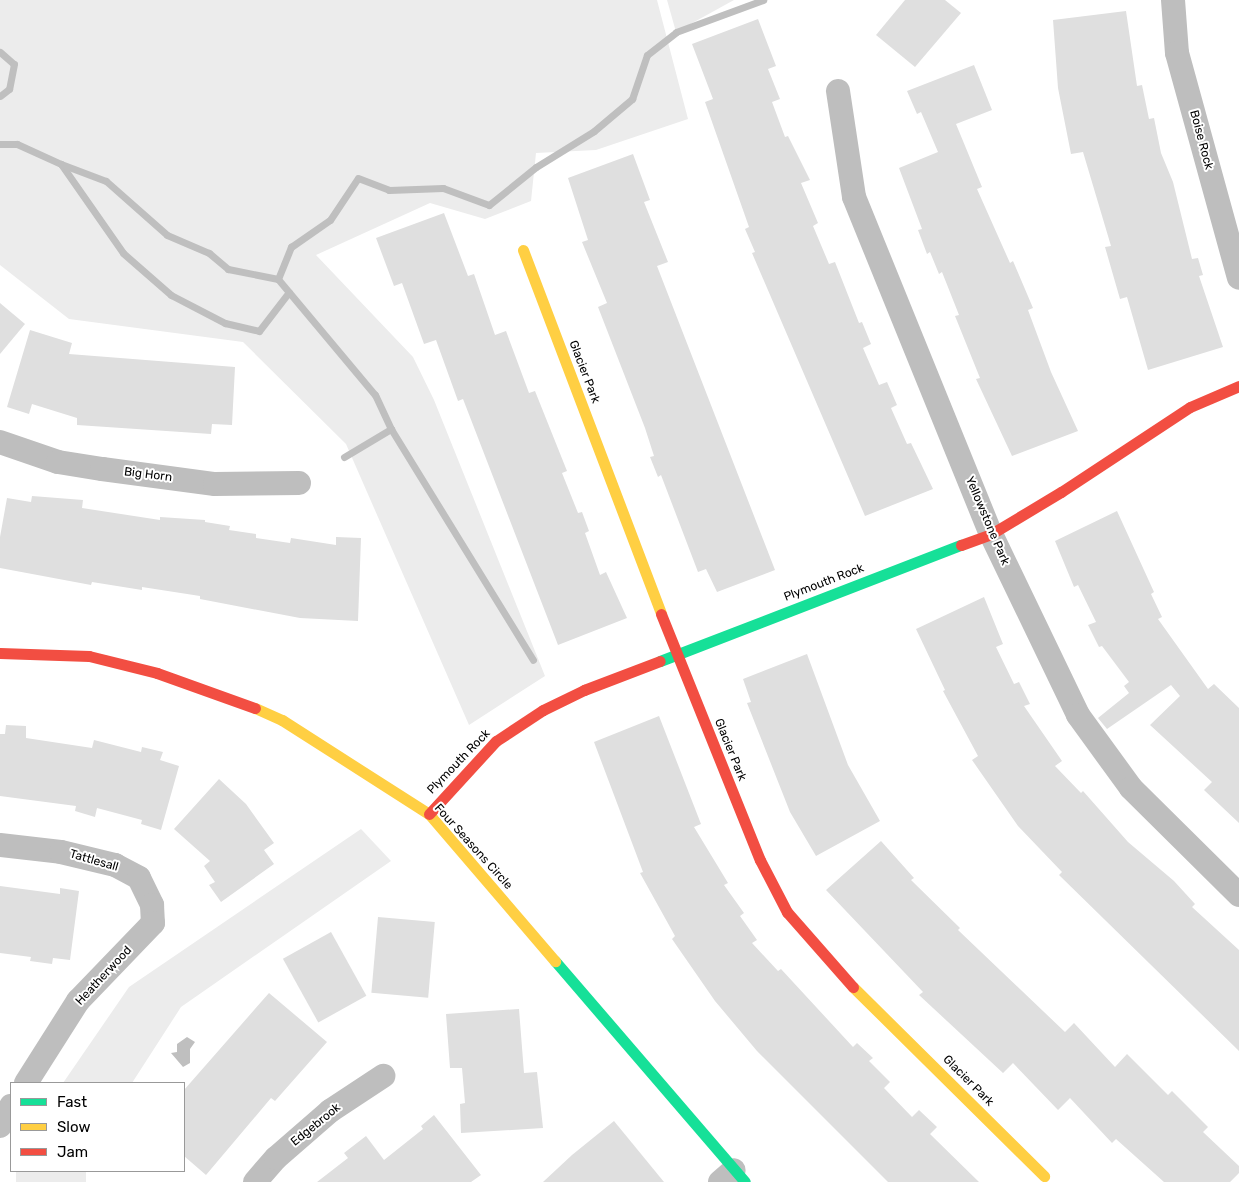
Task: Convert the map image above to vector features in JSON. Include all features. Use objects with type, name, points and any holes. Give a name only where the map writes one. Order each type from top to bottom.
[{"type":"street","name":"Boise Rock","points":[[1173,0],[1177,53],[1239,278]]},
{"type":"street","name":"Yellowstone Park","points":[[838,91],[854,197],[992,534],[1078,715],[1131,788],[1239,895]]},
{"type":"street","name":"Glacier Park","points":[[523,250],[676,655],[760,860],[787,912],[830,965],[1044,1176]]},
{"type":"street","name":"Plymouth Rock","points":[[429,814],[496,741],[543,710],[584,690],[992,534],[1190,407],[1239,386]]},
{"type":"street","name":"Big Horn","points":[[0,442],[58,462],[102,469],[216,484],[299,483]]},
{"type":"street","name":"Four Seasons Circle","points":[[0,652],[89,656],[157,673],[228,697],[282,720],[429,814],[733,1178]]},
{"type":"street","name":"Tattlesall","points":[[0,845],[61,852],[115,865],[139,878],[152,905],[153,923]]},
{"type":"street","name":"Heatherwood","points":[[27,1082],[78,1001],[153,923]]},
{"type":"street","name":"Edgebrook","points":[[255,1182],[276,1158],[330,1111],[383,1076]]},
{"type":"street","points":[[0,1126],[10,1108]]},
{"type":"shaded area","points":[[0,0],[657,0],[688,119],[596,150],[536,153],[531,201],[485,219],[430,203],[316,255],[413,357],[434,400],[545,676],[469,725],[346,444],[243,342],[69,319],[0,265]]},
{"type":"shaded area","points":[[667,0],[734,0],[676,32]]},
{"type":"shaded area","points":[[361,829],[391,861],[181,1007],[133,1082],[64,1082],[129,987]]},
{"type":"shaded area","points":[[187,1037],[195,1042],[190,1049],[190,1063],[183,1067],[171,1053],[177,1052],[177,1044]]},
{"type":"shaded area","points":[[16,1172],[86,1172],[86,1182],[16,1182]]},
{"type":"building","points":[[905,0],[945,0],[961,13],[915,67],[876,35]]},
{"type":"building","points":[[1126,11],[1137,86],[1142,85],[1149,119],[1154,118],[1161,153],[1173,182],[1192,259],[1198,258],[1203,275],[1199,276],[1223,347],[1148,370],[1127,297],[1120,299],[1105,247],[1111,246],[1083,152],[1071,154],[1058,88],[1053,20]]},
{"type":"building","points":[[758,19],[776,66],[768,69],[780,99],[772,102],[785,137],[788,136],[810,180],[801,183],[818,223],[813,226],[829,264],[835,262],[859,323],[862,322],[871,344],[863,348],[879,385],[887,382],[897,405],[891,408],[907,444],[911,443],[933,489],[865,516],[752,253],[755,252],[745,229],[749,227],[705,102],[713,99],[692,44]]},
{"type":"building","points":[[974,65],[992,110],[956,124],[982,187],[977,189],[1010,263],[1013,261],[1033,308],[1028,310],[1051,372],[1078,431],[1012,456],[976,379],[980,378],[955,316],[959,315],[942,272],[939,274],[930,252],[927,254],[918,230],[922,229],[899,168],[938,152],[921,112],[917,114],[907,91]]},
{"type":"building","points":[[633,154],[650,200],[644,202],[668,262],[657,266],[775,570],[717,592],[706,569],[698,572],[661,475],[658,477],[650,457],[654,456],[645,428],[598,307],[607,303],[582,242],[588,240],[568,178]]},
{"type":"building","points":[[444,213],[468,276],[474,274],[495,335],[506,331],[529,393],[535,391],[567,471],[562,473],[578,513],[582,512],[589,531],[585,533],[600,575],[606,572],[627,618],[558,645],[463,399],[458,401],[436,340],[424,344],[402,283],[394,286],[376,238]]},
{"type":"building","points":[[0,303],[25,324],[0,354]]},
{"type":"building","points":[[30,330],[72,343],[69,354],[235,367],[232,425],[212,424],[211,434],[77,425],[77,418],[32,404],[29,414],[7,407]]},
{"type":"building","points":[[32,496],[83,500],[82,508],[160,520],[160,517],[205,520],[205,522],[230,526],[229,530],[256,534],[256,538],[290,543],[291,538],[336,545],[336,537],[361,538],[358,621],[300,618],[200,599],[200,596],[142,587],[142,590],[92,582],[91,585],[0,568],[0,537],[7,498],[31,502]]},
{"type":"building","points":[[1117,511],[1154,592],[1151,594],[1162,617],[1158,619],[1208,689],[1214,684],[1239,708],[1239,823],[1204,790],[1212,782],[1150,725],[1180,696],[1171,685],[1107,729],[1098,718],[1129,693],[1124,686],[1129,682],[1102,646],[1099,647],[1088,625],[1096,622],[1078,585],[1074,587],[1055,541]]},
{"type":"building","points":[[984,597],[1003,644],[996,647],[1014,684],[1019,682],[1030,704],[1024,706],[1062,761],[1055,766],[1081,793],[1083,791],[1128,842],[1174,881],[1195,904],[1192,907],[1239,950],[1239,1051],[1059,875],[1062,872],[1018,826],[972,760],[978,756],[943,691],[945,690],[916,629]]},
{"type":"building","points":[[807,654],[848,765],[880,821],[816,856],[790,812],[747,703],[751,702],[743,679]]},
{"type":"building","points":[[659,716],[701,824],[694,827],[728,883],[724,885],[744,913],[740,916],[757,940],[752,943],[778,971],[781,969],[853,1047],[857,1043],[873,1058],[869,1061],[890,1082],[884,1088],[912,1117],[919,1110],[937,1127],[930,1134],[979,1182],[888,1182],[757,1051],[715,1001],[672,939],[675,936],[640,873],[643,872],[594,742]]},
{"type":"building","points":[[6,725],[26,726],[26,738],[92,748],[94,740],[141,752],[142,747],[163,752],[160,760],[179,766],[161,830],[141,824],[142,820],[97,808],[95,817],[75,811],[76,806],[0,796],[0,734],[5,734]]},
{"type":"building","points":[[219,779],[246,804],[274,843],[264,850],[274,864],[221,902],[209,885],[215,882],[204,866],[210,861],[174,829]]},
{"type":"building","points":[[881,841],[914,878],[911,880],[960,928],[958,930],[1065,1032],[1074,1023],[1115,1067],[1127,1054],[1168,1095],[1172,1091],[1208,1127],[1203,1132],[1239,1166],[1239,1173],[1230,1182],[1164,1182],[1116,1139],[1112,1143],[1070,1098],[1058,1110],[1013,1063],[1003,1073],[919,995],[923,992],[826,890]]},
{"type":"building","points":[[0,886],[60,894],[60,888],[79,891],[70,960],[53,958],[52,964],[30,961],[31,957],[0,953]]},
{"type":"building","points":[[378,917],[435,922],[428,998],[371,993]]},
{"type":"building","points":[[331,932],[366,996],[318,1023],[283,959]]},
{"type":"building","points":[[269,993],[327,1042],[275,1101],[271,1098],[206,1175],[185,1157],[185,1089]]},
{"type":"building","points":[[519,1009],[524,1073],[537,1072],[543,1128],[461,1133],[460,1104],[465,1103],[462,1068],[450,1068],[446,1014]]},
{"type":"building","points":[[434,1115],[481,1175],[471,1182],[317,1182],[348,1158],[344,1153],[366,1136],[384,1160],[423,1129],[421,1126]]},
{"type":"building","points":[[614,1121],[664,1182],[543,1182],[572,1155]]},
{"type":"waterway","points":[[344,457],[391,429],[375,395],[278,279],[291,247],[330,220],[358,178],[389,190],[443,188],[489,205],[536,167],[594,131],[632,99],[647,55],[676,32],[763,0]]},
{"type":"waterway","points":[[0,52],[14,64],[9,89],[0,96]]},
{"type":"waterway","points":[[0,144],[17,144],[61,164],[123,253],[171,295],[225,323],[259,331],[289,292]]},
{"type":"waterway","points":[[61,164],[106,181],[167,235],[209,253],[228,269],[278,279]]},
{"type":"waterway","points":[[391,429],[533,660]]},
{"type":"traffic: fast","points":[[660,661],[961,545]]},
{"type":"traffic: fast","points":[[555,961],[745,1182]]},
{"type":"traffic: slow","points":[[523,250],[661,614]]},
{"type":"traffic: slow","points":[[255,708],[282,720],[429,814],[555,961]]},
{"type":"traffic: slow","points":[[853,987],[1044,1176]]},
{"type":"traffic: jam","points":[[961,545],[991,534],[1061,492],[1190,407],[1239,386]]},
{"type":"traffic: jam","points":[[661,614],[760,860],[787,912],[853,987]]},
{"type":"traffic: jam","points":[[0,653],[89,656],[157,673],[255,708]]},
{"type":"traffic: jam","points":[[429,814],[496,741],[543,710],[584,690],[660,661]]}]
